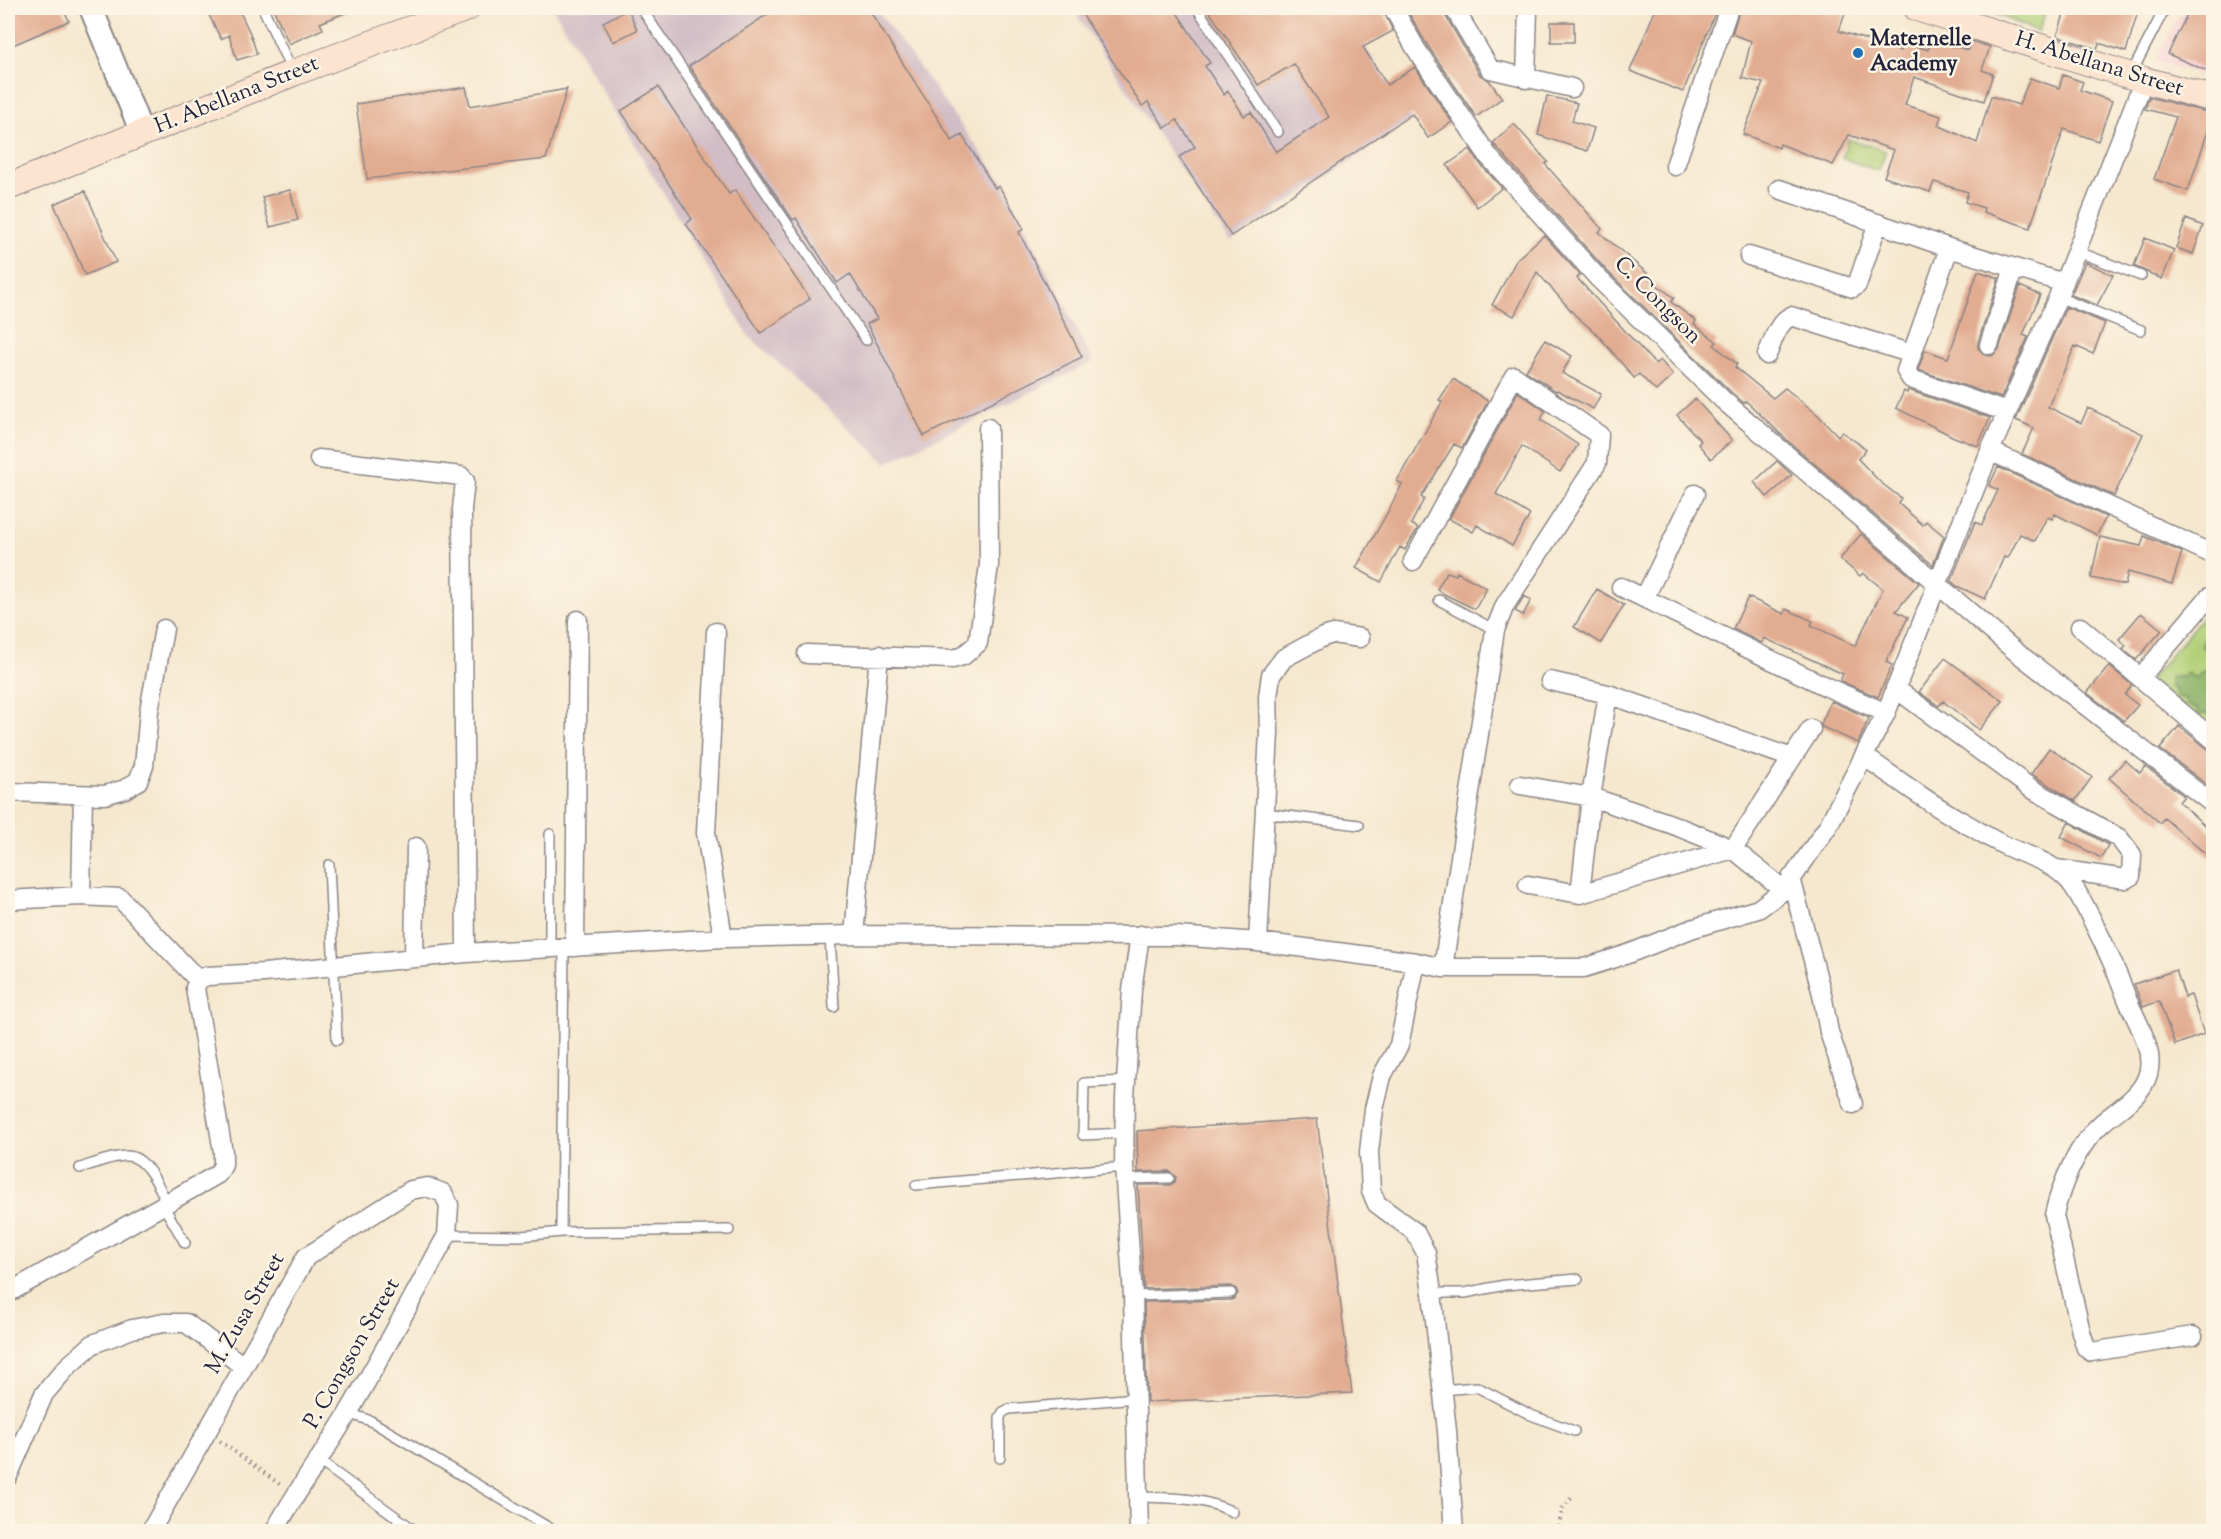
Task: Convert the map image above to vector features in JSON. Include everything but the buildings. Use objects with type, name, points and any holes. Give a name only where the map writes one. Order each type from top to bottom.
[{"type":"main road","name":"H. Abellana Street","points":[[8,187],[293,73],[467,8]]},
{"type":"main road","name":"H. Abellana Street","points":[[1917,8],[2137,78],[2214,99]]},
{"type":"street","points":[[91,8],[142,133]]},
{"type":"street","name":"C. Congson","points":[[1393,8],[1416,49],[1489,157],[1598,278],[1723,400],[2015,651],[2214,805]]},
{"type":"street","points":[[1454,8],[1490,69],[1572,88]]},
{"type":"street","points":[[1526,79],[1528,8]]},
{"type":"street","points":[[1675,166],[1729,8]]},
{"type":"street","points":[[8,1293],[218,1174],[224,1165],[195,988],[198,980],[207,976],[466,953],[723,938],[830,935],[1140,935],[1258,942],[1416,962],[1443,968],[1584,968],[1629,954],[1691,929],[1758,909],[1788,884],[1828,826],[1886,713],[1990,451],[2061,290],[2137,78]]},
{"type":"street","points":[[1779,189],[1948,248],[2014,268],[2061,290]]},
{"type":"street","points":[[1749,256],[1853,288],[1857,285],[1878,223]]},
{"type":"street","points":[[1948,248],[1906,371],[1911,379],[2007,412]]},
{"type":"street","points":[[1989,345],[2014,268]]},
{"type":"street","points":[[1767,355],[1778,328],[1784,320],[1791,316],[1912,354]]},
{"type":"street","points":[[1413,561],[1514,376],[1599,435],[1597,463],[1505,605],[1495,630],[1443,968]]},
{"type":"street","points":[[807,654],[953,658],[971,651],[978,643],[989,565],[988,428]]},
{"type":"street","points":[[1990,451],[2214,555]]},
{"type":"street","points":[[319,459],[460,476],[465,481],[462,509],[466,953]]},
{"type":"street","points":[[1645,597],[1695,494]]},
{"type":"street","points":[[1621,587],[1827,687],[1886,713]]},
{"type":"street","points":[[2140,678],[2209,597]]},
{"type":"street","points":[[563,948],[578,620]]},
{"type":"street","points":[[2080,627],[2214,740]]},
{"type":"street","points":[[8,792],[105,795],[126,789],[138,781],[144,766],[148,711],[164,629]]},
{"type":"street","points":[[716,632],[706,833],[723,938]]},
{"type":"street","points":[[1258,942],[1269,733],[1268,697],[1271,675],[1284,658],[1313,642],[1333,634],[1360,638]]},
{"type":"street","points":[[854,935],[879,655]]},
{"type":"street","points":[[1550,681],[1608,694],[1791,758]]},
{"type":"street","points":[[1895,688],[2031,789],[2059,806],[2112,832],[2126,846],[2133,859],[2132,874],[2126,879],[2056,869]]},
{"type":"street","points":[[1580,894],[1591,797],[1608,694]]},
{"type":"street","points":[[1528,885],[1580,894],[1733,849],[1810,729]]},
{"type":"street","points":[[1865,757],[1969,826],[2007,847],[2048,863],[2081,897],[2104,942],[2146,1042],[2150,1059],[2148,1074],[2138,1093],[2117,1113],[2102,1123],[2088,1139],[2068,1171],[2059,1195],[2054,1215],[2081,1332],[2086,1348],[2091,1352],[2193,1336]]},
{"type":"street","points":[[1520,784],[1591,797],[1671,824],[1733,849],[1788,884],[1822,994],[1829,1032],[1853,1104]]},
{"type":"street","points":[[81,896],[83,795]]},
{"type":"street","points":[[414,958],[416,847]]},
{"type":"street","points":[[8,900],[81,896],[120,898],[198,980]]},
{"type":"street","points":[[1139,1532],[1133,1296],[1124,1173],[1126,1081],[1132,990],[1140,935]]},
{"type":"street","points":[[1416,962],[1399,1045],[1382,1076],[1374,1109],[1369,1152],[1371,1191],[1377,1204],[1415,1232],[1426,1253],[1447,1431],[1454,1532]]},
{"type":"street","name":"M. Zusa Street","points":[[150,1532],[306,1257],[411,1190],[427,1187],[443,1193]]},
{"type":"street","name":"P. Congson Street","points":[[274,1532],[294,1495],[319,1461],[348,1413],[447,1235],[449,1205],[443,1193]]},
{"type":"street","points":[[8,1476],[44,1394],[67,1367],[93,1344],[132,1329],[164,1323],[186,1323],[243,1366]]},
{"type":"lane","points":[[263,8],[293,73]]},
{"type":"lane","points":[[641,8],[866,340]]},
{"type":"lane","points":[[1197,8],[1278,132]]},
{"type":"lane","points":[[2137,78],[2165,8]]},
{"type":"lane","points":[[2076,251],[2141,276]]},
{"type":"lane","points":[[2061,290],[2141,330]]},
{"type":"lane","points":[[1439,600],[1495,630]]},
{"type":"lane","points":[[1264,813],[1359,825]]},
{"type":"lane","points":[[550,834],[563,948],[561,1232]]},
{"type":"lane","points":[[329,865],[337,1040]]},
{"type":"lane","points":[[830,935],[834,1008]]},
{"type":"lane","points":[[1125,1133],[1083,1136],[1084,1083],[1126,1081]]},
{"type":"lane","points":[[80,1168],[125,1156],[137,1158],[148,1170],[185,1243]]},
{"type":"lane","points":[[916,1185],[1124,1173],[1169,1178]]},
{"type":"lane","points":[[447,1235],[521,1236],[561,1232],[729,1230]]},
{"type":"lane","points":[[1432,1293],[1465,1293],[1505,1285],[1578,1280]]},
{"type":"lane","points":[[1133,1296],[1231,1293]]},
{"type":"lane","points":[[1441,1390],[1477,1387],[1531,1415],[1574,1431]]},
{"type":"lane","points":[[1000,1458],[1000,1417],[1009,1409],[1136,1398]]},
{"type":"lane","points":[[348,1413],[372,1421],[556,1532]]},
{"type":"lane","points":[[319,1461],[416,1531]]},
{"type":"lane","points":[[1139,1497],[1202,1500],[1233,1512]]},
{"type":"path","points":[[207,1432],[294,1495]]},
{"type":"path","points":[[1557,1532],[1563,1508],[1574,1496]]},
{"type":"shaded area","points":[[553,8],[876,8],[1003,183],[1093,362],[886,463],[748,335]]},
{"type":"shaded area","points":[[1072,8],[1344,8],[1364,45],[1412,120],[1230,242]]},
{"type":"shaded area","points":[[2183,8],[2213,8],[2213,78],[2155,61]]},
{"type":"green space","points":[[1992,8],[2047,8],[2038,32],[1991,12]]},
{"type":"green space","points":[[1848,139],[1886,151],[1879,171],[1842,158]]},
{"type":"green space","points":[[2213,604],[2213,734],[2150,680]]},
{"type":"green space","points":[[2213,630],[2213,654],[2202,647],[2203,642]]},
{"type":"green space","points":[[2203,671],[2213,676],[2213,724],[2210,715],[2207,713],[2199,715],[2196,707],[2188,706],[2184,698],[2176,697],[2175,688],[2171,688],[2170,679],[2173,676],[2182,676],[2186,673],[2197,677]]},
{"type":"place","name":"Maternelle Academy","points":[[1858,53]]}]
